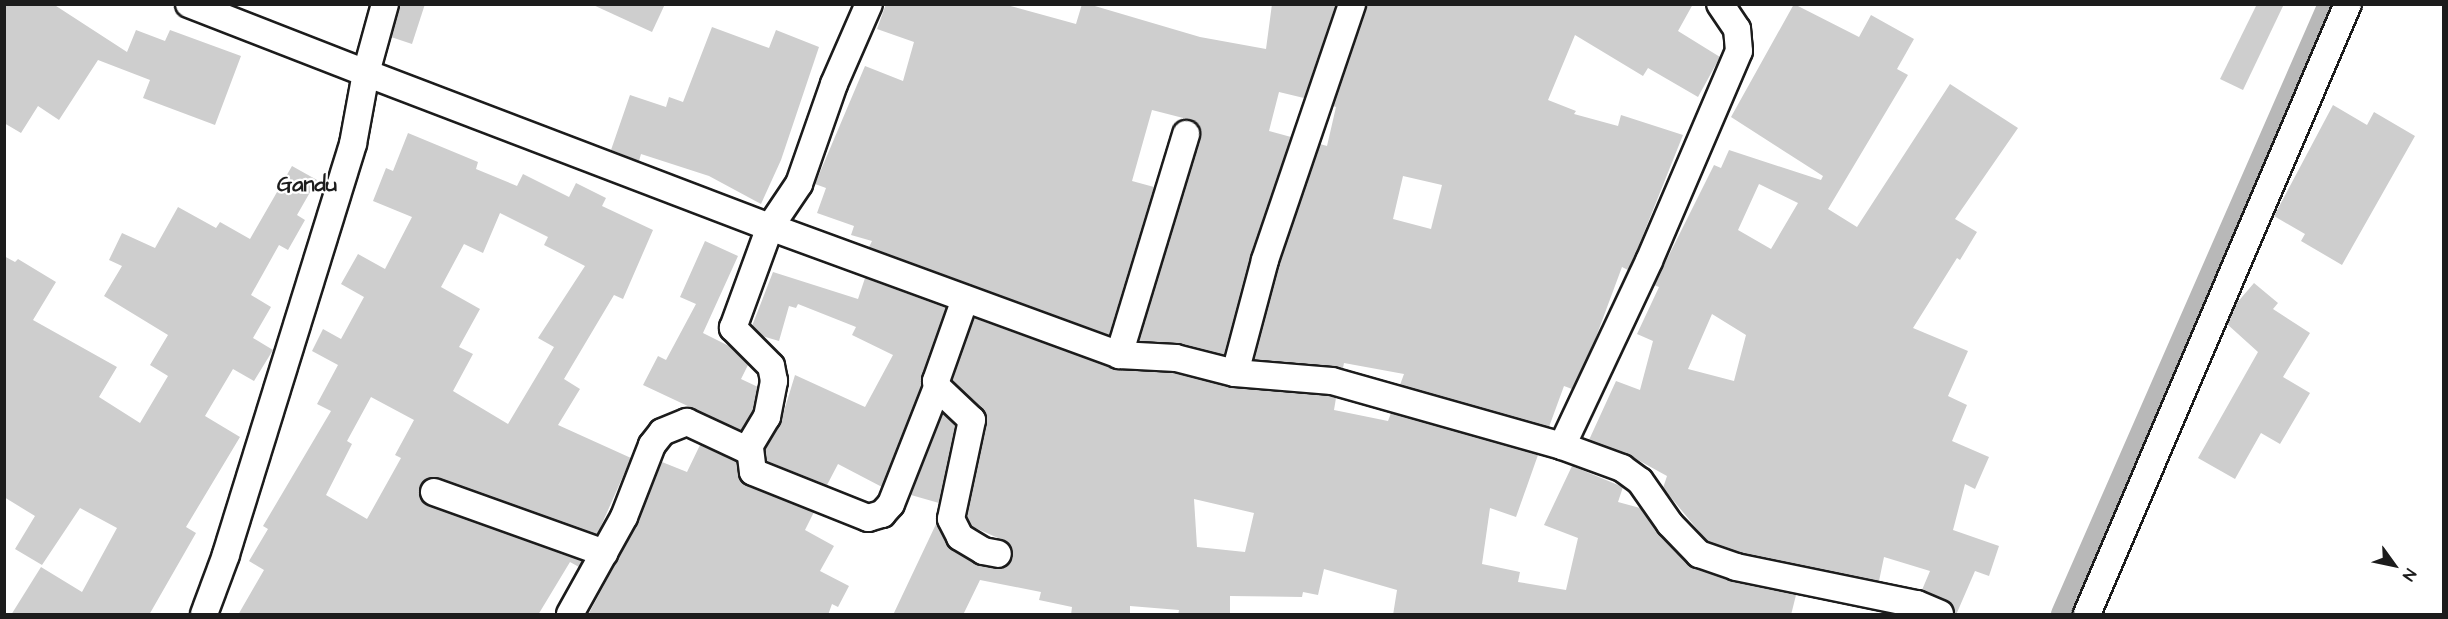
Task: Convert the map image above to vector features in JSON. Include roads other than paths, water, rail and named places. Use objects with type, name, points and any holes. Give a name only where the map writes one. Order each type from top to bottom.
[{"type":"street","points":[[189,4],[770,227],[1119,354],[1176,358],[1235,373],[1332,381],[1562,446],[1622,468],[1640,481],[1670,525],[1698,554],[1871,605],[1917,604],[1940,615]]},
{"type":"street","points":[[204,615],[226,555],[353,144],[366,73],[385,4]]},
{"type":"street","points":[[869,4],[834,84],[799,184],[770,227],[733,328],[771,366],[774,381],[767,417],[750,448],[753,472],[843,512],[868,518],[882,514],[891,504],[937,387],[965,298]]},
{"type":"street","points":[[1235,373],[1265,260],[1352,4]]},
{"type":"street","points":[[1562,446],[1604,363],[1739,51],[1737,29],[1720,4]]},
{"type":"street","points":[[2087,615],[2348,4]]},
{"type":"street","points":[[1119,354],[1186,134]]},
{"type":"street","points":[[937,387],[972,420],[951,519],[960,537],[983,551],[998,554]]},
{"type":"street","points":[[570,615],[604,553],[662,432],[687,422],[744,450],[750,448]]},
{"type":"street","points":[[434,492],[604,553]]},
{"type":"waterway","points":[[2064,614],[2331,4]]},
{"type":"district","name":"Gandu","points":[[307,185]]}]
